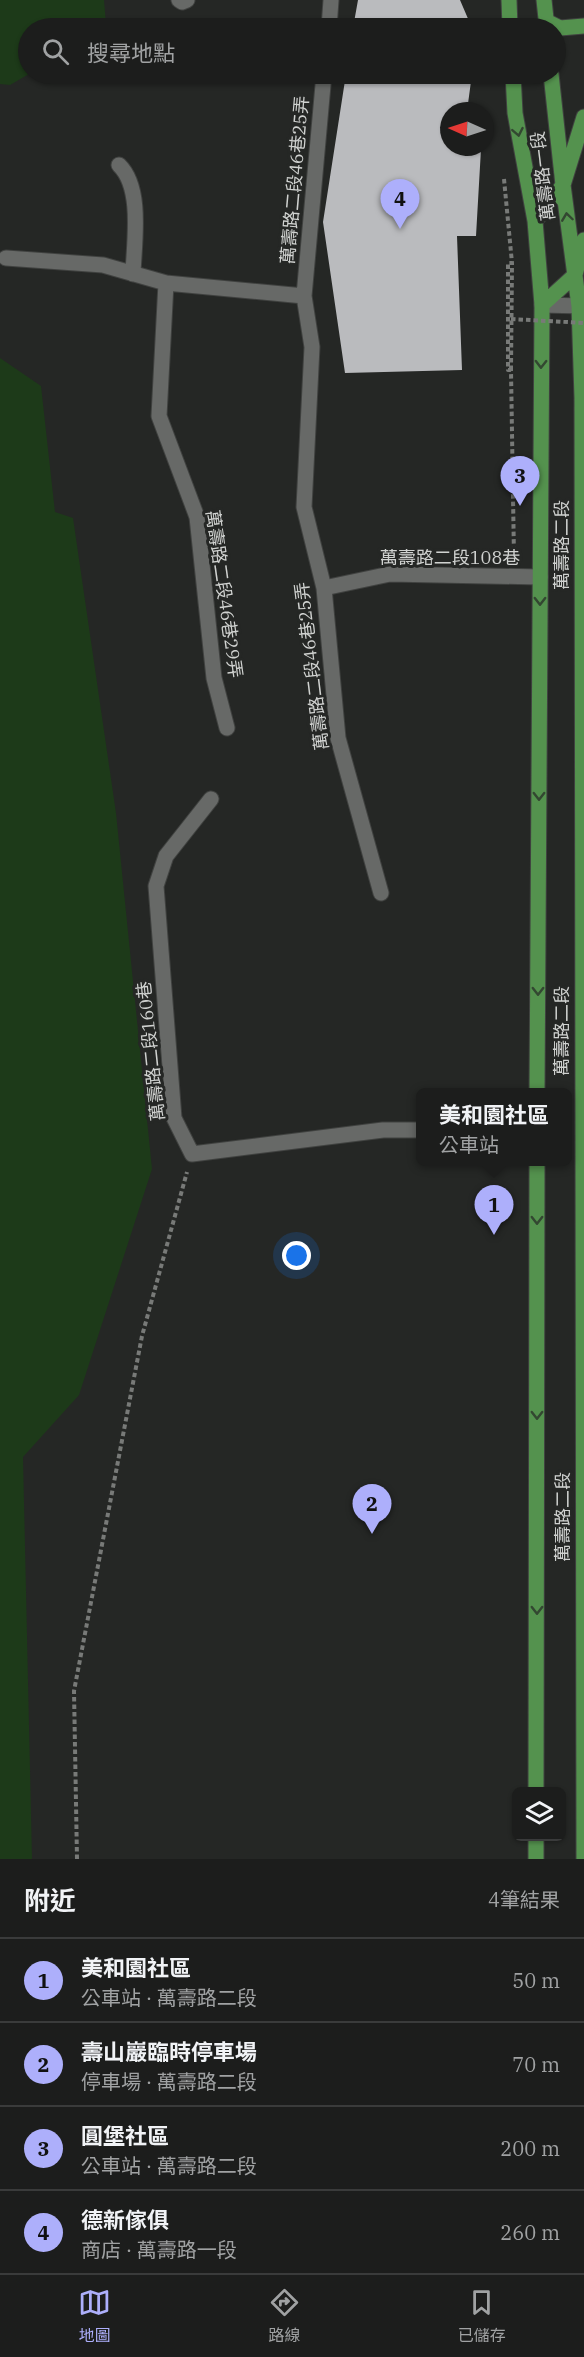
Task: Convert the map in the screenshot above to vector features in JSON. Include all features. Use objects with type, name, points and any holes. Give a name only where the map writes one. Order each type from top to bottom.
[{"type":"main road","points":[[509,0],[510,18]]},
{"type":"main road","points":[[544,0],[545,18]]},
{"type":"main road","points":[[566,28],[584,26]]},
{"type":"main road","name":"萬壽路一段","points":[[514,84],[515,113],[535,221]]},
{"type":"main road","name":"萬壽路一段","points":[[552,84],[575,274]]},
{"type":"main road","points":[[535,221],[563,185],[584,117]]},
{"type":"main road","name":"萬壽路二段","points":[[535,221],[542,305],[537,1088]]},
{"type":"main road","points":[[542,305],[575,274],[584,240]]},
{"type":"main road","name":"萬壽路二段","points":[[575,274],[582,306],[584,1859]]},
{"type":"main road","name":"萬壽路二段","points":[[536,1787],[537,1166]]},
{"type":"main road","points":[[536,1841],[536,1859]]},
{"type":"street","points":[[179,0],[182,2],[187,0]]},
{"type":"street","points":[[330,18],[331,0]]},
{"type":"street","name":"萬壽路二段46巷25弄","points":[[323,84],[304,296],[312,347],[304,507],[324,588],[338,738],[381,893]]},
{"type":"street","points":[[119,165],[127,172],[135,198],[134,274]]},
{"type":"street","points":[[6,258],[103,265],[166,283],[304,296]]},
{"type":"street","name":"萬壽路二段46巷29弄","points":[[166,283],[159,416],[197,517],[214,678],[227,728]]},
{"type":"street","points":[[542,305],[582,306]]},
{"type":"street","name":"萬壽路二段108巷","points":[[324,588],[390,574],[540,577]]},
{"type":"street","name":"萬壽路二段160巷","points":[[192,1154],[174,1118],[156,886],[166,856],[210,799]]},
{"type":"street","points":[[192,1154],[383,1130],[416,1130]]},
{"type":"path","points":[[503,168],[512,263],[511,370],[515,577]]},
{"type":"path","points":[[511,370],[508,370],[508,263],[512,263]]},
{"type":"path","points":[[511,319],[584,323]]},
{"type":"path","points":[[77,1859],[74,1691],[142,1336],[192,1154]]},
{"type":"green space","points":[[0,0],[104,0],[106,18],[18,18],[18,80],[10,85],[0,84]]},
{"type":"green space","points":[[0,358],[41,386],[55,512],[73,518],[116,813],[152,1169],[79,1395],[23,1457],[32,1859],[0,1859]]},
{"type":"building","points":[[358,0],[460,0],[468,18],[355,18]]},
{"type":"building","points":[[344,84],[471,84],[468,102],[440,102],[440,156],[481,156],[476,236],[457,236],[462,370],[345,373],[323,222]]},
{"type":"place","name":"德新傢俱","points":[[400,229]]},
{"type":"place","name":"圓堡社區","points":[[520,506]]},
{"type":"place","name":"美和園社區","points":[[494,1235]]},
{"type":"place","name":"壽山巖臨時停車場","points":[[372,1534]]}]
